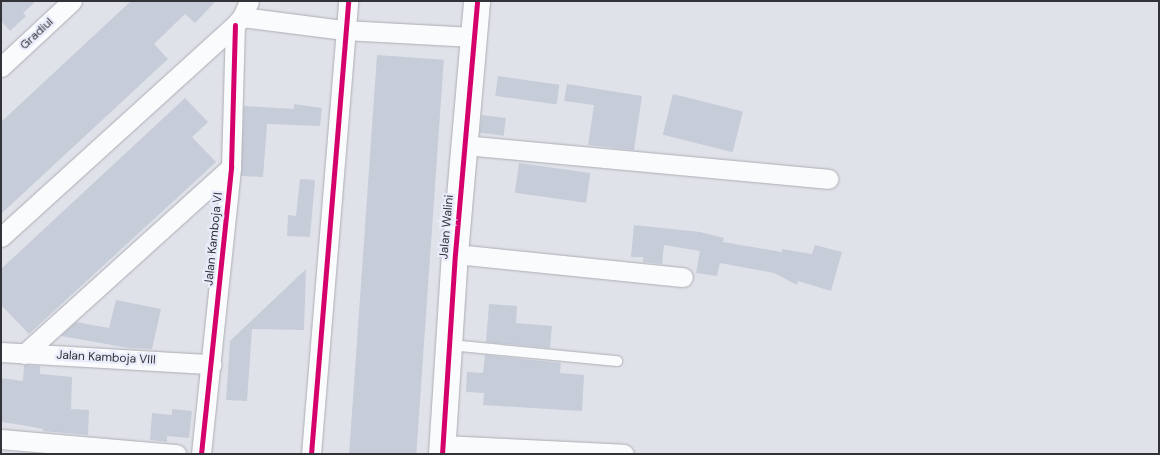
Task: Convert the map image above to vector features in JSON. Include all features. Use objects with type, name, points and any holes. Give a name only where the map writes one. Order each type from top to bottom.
[{"type":"street","name":"Gradiul","points":[[1,67],[72,1]]},
{"type":"street","points":[[311,454],[344,30],[348,1]]},
{"type":"street","name":"Jalan Walini","points":[[442,450],[455,254],[477,1]]},
{"type":"street","points":[[1,237],[242,14],[344,30],[473,38]]},
{"type":"street","name":"Jalan Kamboja VI","points":[[201,454],[212,364],[231,167],[242,14]]},
{"type":"street","points":[[464,145],[828,179]]},
{"type":"street","points":[[24,354],[231,167]]},
{"type":"street","points":[[455,254],[683,277]]},
{"type":"street","name":"Jalan Kamboja VIII","points":[[1,352],[212,364]]},
{"type":"street","points":[[1,439],[176,454]]},
{"type":"street","points":[[442,450],[624,454]]},
{"type":"lane","points":[[449,345],[617,361]]},
{"type":"building","points":[[1,1],[36,1],[23,13],[26,16],[10,31],[1,21]]},
{"type":"building","points":[[131,1],[216,1],[195,23],[185,14],[154,44],[168,59],[1,214],[1,122]]},
{"type":"building","points":[[377,55],[444,60],[416,454],[349,454]]},
{"type":"building","points":[[498,76],[559,85],[557,104],[495,96]]},
{"type":"building","points":[[567,84],[642,96],[634,150],[588,145],[594,105],[564,101]]},
{"type":"building","points":[[673,94],[743,111],[733,152],[663,135]]},
{"type":"building","points":[[185,98],[208,122],[192,137],[216,162],[29,334],[1,305],[1,269]]},
{"type":"building","points":[[294,104],[322,108],[320,126],[267,124],[263,177],[241,176],[244,106],[294,109]]},
{"type":"building","points":[[482,115],[506,118],[504,136],[480,133]]},
{"type":"building","points":[[519,163],[590,173],[586,203],[515,193]]},
{"type":"building","points":[[300,179],[315,180],[310,237],[287,236],[288,215],[296,216]]},
{"type":"building","points":[[634,225],[700,232],[724,238],[723,242],[782,252],[782,249],[812,254],[815,245],[842,252],[831,291],[798,281],[797,285],[774,273],[720,263],[717,276],[696,273],[700,251],[664,245],[662,264],[643,262],[643,257],[631,257]]},
{"type":"building","points":[[306,269],[304,330],[252,329],[247,401],[226,400],[230,341]]},
{"type":"building","points":[[116,300],[161,309],[152,349],[129,348],[61,336],[76,322],[109,328]]},
{"type":"building","points":[[489,304],[517,306],[516,323],[552,326],[550,348],[486,342]]},
{"type":"building","points":[[485,355],[561,363],[560,373],[584,375],[582,411],[483,405],[484,393],[466,392],[467,372],[483,373]]},
{"type":"building","points":[[24,365],[40,366],[40,374],[72,377],[71,409],[89,410],[88,435],[43,431],[43,429],[2,422],[1,378],[23,381]]},
{"type":"building","points":[[172,409],[192,411],[189,438],[167,436],[167,442],[150,440],[152,413],[172,415]]},
{"type":"cycle path","points":[[311,454],[348,1]]},
{"type":"cycle path","points":[[442,454],[455,254],[477,1]]},
{"type":"cycle path","points":[[201,454],[231,167],[235,25]]}]
